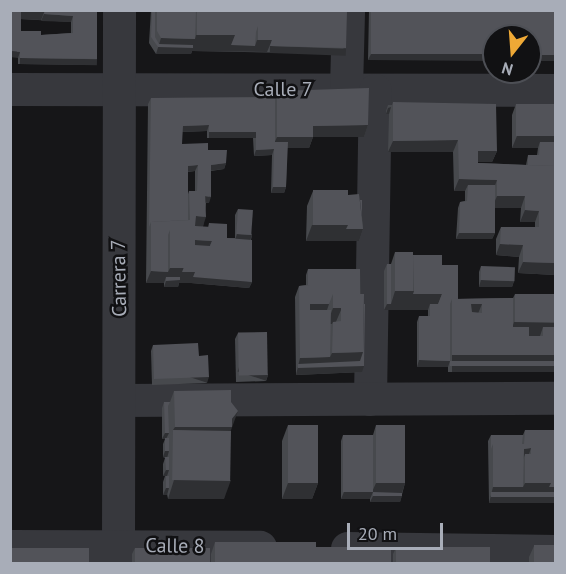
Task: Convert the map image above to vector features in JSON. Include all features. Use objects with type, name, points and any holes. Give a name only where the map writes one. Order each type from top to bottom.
[{"type":"street","name":"Carrera 7","points":[[118,545],[120,400],[117,90],[119,10]]},
{"type":"street","points":[[348,10],[360,89],[370,399]]},
{"type":"street","name":"Calle 7","points":[[10,89],[555,90]]},
{"type":"street","points":[[120,400],[555,398]]},
{"type":"street","name":"Calle 8","points":[[10,546],[118,545],[555,551]]},
{"type":"building","points":[[10,10],[21,10],[21,31],[41,31],[41,35],[73,33],[73,16],[44,14],[45,10],[97,10],[97,59],[20,58],[20,52],[10,51]]},
{"type":"building","points":[[152,10],[155,10],[155,37],[159,44],[193,45],[193,48],[158,47],[151,37]]},
{"type":"building","points":[[157,10],[196,10],[195,39],[161,38],[157,31]]},
{"type":"building","points":[[197,10],[235,10],[235,35],[197,35]]},
{"type":"building","points":[[235,10],[347,10],[346,48],[270,46],[272,26],[258,26],[255,46],[231,45],[235,35]]},
{"type":"building","points":[[371,10],[555,10],[555,55],[542,55],[542,24],[482,24],[482,54],[371,54]]},
{"type":"building","points":[[258,26],[272,26],[272,40],[258,40]]},
{"type":"building","points":[[369,88],[368,125],[313,126],[313,137],[277,137],[277,91]]},
{"type":"building","points":[[275,97],[275,142],[288,142],[286,187],[273,187],[274,149],[256,150],[256,132],[209,132],[209,125],[183,126],[182,144],[208,143],[208,150],[227,150],[226,163],[211,165],[211,197],[205,196],[205,191],[197,191],[198,165],[188,166],[188,220],[151,222],[149,227],[151,98]]},
{"type":"building","points":[[393,102],[496,104],[497,151],[478,151],[478,163],[555,166],[555,263],[523,262],[523,245],[500,244],[501,227],[539,227],[539,211],[525,210],[525,196],[497,196],[497,180],[459,179],[458,140],[393,141]]},
{"type":"building","points":[[516,104],[555,104],[555,136],[516,136]]},
{"type":"building","points":[[540,142],[555,142],[555,166],[528,165],[528,155],[539,155]]},
{"type":"building","points":[[468,185],[495,185],[495,233],[459,233],[460,202],[467,201]]},
{"type":"building","points":[[313,190],[348,190],[348,225],[313,225]]},
{"type":"building","points":[[189,191],[205,191],[206,217],[196,216],[195,226],[212,227],[212,241],[195,240],[195,272],[182,272],[184,230],[170,230],[168,272],[151,271],[151,222],[190,220]]},
{"type":"building","points":[[359,194],[363,229],[346,229],[348,195]]},
{"type":"building","points":[[238,209],[253,210],[251,235],[236,234]]},
{"type":"building","points":[[209,223],[227,224],[227,238],[252,240],[252,282],[193,277],[195,245],[210,246],[212,241],[212,227],[209,227]]},
{"type":"building","points":[[170,230],[184,230],[184,268],[170,268]]},
{"type":"building","points":[[395,252],[413,252],[413,291],[395,291]]},
{"type":"building","points":[[413,255],[442,255],[442,294],[413,294]]},
{"type":"building","points":[[387,264],[391,264],[391,304],[387,304]]},
{"type":"building","points":[[442,265],[458,265],[458,299],[452,299],[450,304],[450,361],[419,360],[419,316],[430,316],[430,304],[438,304],[442,294]]},
{"type":"building","points":[[481,266],[515,267],[514,281],[481,280]]},
{"type":"building","points":[[308,269],[360,269],[360,294],[333,294],[329,304],[310,304]]},
{"type":"building","points":[[166,277],[180,277],[180,280],[166,281]]},
{"type":"building","points":[[310,285],[310,310],[331,310],[330,357],[300,358],[299,286]]},
{"type":"building","points":[[333,294],[364,294],[363,352],[332,353],[333,322],[341,321],[341,308],[333,308]]},
{"type":"building","points":[[515,294],[555,294],[555,322],[515,322]]},
{"type":"building","points":[[513,298],[513,327],[529,327],[529,336],[543,336],[543,327],[555,327],[555,355],[452,355],[452,299]],"holes":[[[471,304],[482,304],[482,313],[472,312]]]},
{"type":"building","points":[[364,304],[364,366],[298,368],[298,364],[360,361],[363,352]]},
{"type":"building","points":[[267,332],[268,375],[239,375],[238,333]]},
{"type":"building","points":[[198,343],[199,356],[208,355],[209,377],[154,379],[153,345]]},
{"type":"building","points":[[450,361],[555,361],[555,366],[450,366]]},
{"type":"building","points":[[231,390],[231,402],[238,411],[232,419],[232,427],[175,427],[174,391]]},
{"type":"building","points":[[164,402],[170,402],[168,406],[169,433],[165,433]]},
{"type":"building","points":[[288,425],[318,425],[318,483],[288,483]]},
{"type":"building","points":[[376,425],[405,425],[405,483],[376,483]]},
{"type":"building","points":[[173,430],[231,431],[230,481],[172,480]]},
{"type":"building","points":[[525,430],[555,430],[555,487],[549,487],[551,454],[531,454],[531,448],[524,449],[523,487],[493,487],[493,444],[524,444]]},
{"type":"building","points":[[343,435],[373,435],[373,492],[343,492]]},
{"type":"building","points":[[491,435],[523,435],[522,444],[493,444],[491,449]]},
{"type":"building","points":[[165,438],[169,438],[169,451],[165,451]]},
{"type":"building","points":[[525,454],[551,454],[551,483],[525,483]]},
{"type":"building","points":[[165,457],[169,457],[169,470],[166,470]]},
{"type":"building","points":[[166,476],[169,476],[169,488],[166,488]]},
{"type":"building","points":[[373,492],[402,493],[402,496],[373,496]]},
{"type":"building","points":[[491,492],[555,492],[555,497],[491,497]]},
{"type":"building","points":[[215,542],[316,542],[316,564],[215,564]]},
{"type":"building","points":[[534,545],[555,545],[555,564],[534,564]]},
{"type":"building","points":[[316,547],[391,547],[391,564],[316,564]]},
{"type":"building","points":[[396,547],[490,547],[490,564],[396,564]]},
{"type":"building","points":[[10,548],[89,548],[89,564],[10,564]]},
{"type":"building","points":[[135,548],[210,548],[210,564],[135,564]]}]
